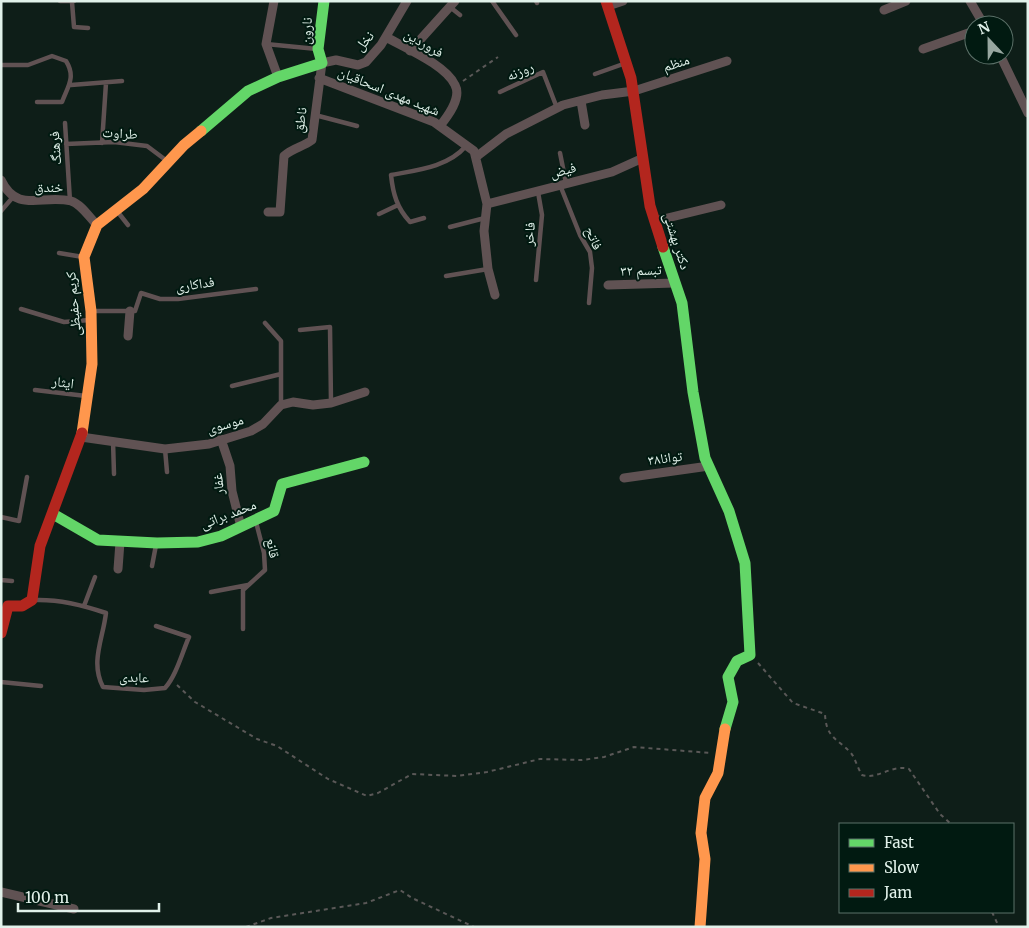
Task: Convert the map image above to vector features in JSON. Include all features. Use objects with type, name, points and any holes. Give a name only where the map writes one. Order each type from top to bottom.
[{"type":"street","points":[[274,1],[266,44],[278,77]]},
{"type":"street","name":"نارون","points":[[322,63],[318,49],[324,1]]},
{"type":"street","name":"نخل","points":[[322,63],[336,60],[358,65],[366,62],[386,37],[407,1]]},
{"type":"street","points":[[607,4],[623,1]]},
{"type":"street","points":[[884,10],[906,1]]},
{"type":"street","points":[[970,1],[978,15]]},
{"type":"street","points":[[410,51],[452,4]]},
{"type":"street","name":"دکتر بهشتی","points":[[607,4],[627,62],[634,91],[650,206],[682,303],[692,392],[705,458],[719,490],[745,562],[750,655]]},
{"type":"street","points":[[922,49],[964,34]]},
{"type":"street","name":"فروردین","points":[[386,37],[442,70],[456,85]]},
{"type":"street","name":"منظم","points":[[476,157],[506,134],[557,108],[581,101],[634,91],[727,61]]},
{"type":"street","name":"کریم حفیظی","points":[[32,600],[40,546],[54,514],[81,438],[92,364],[91,315],[84,257],[97,225],[143,189],[184,145],[248,91],[278,77],[322,63]]},
{"type":"street","name":"ناطق","points":[[268,212],[280,212],[284,156],[289,151],[305,146],[312,140],[322,63]]},
{"type":"street","points":[[1005,65],[1028,113]]},
{"type":"street","name":"شهید مهدی اسحاقیان","points":[[319,78],[440,126],[474,151],[487,204],[484,218],[488,269],[495,295]]},
{"type":"street","points":[[440,126],[450,113],[456,98],[456,85]]},
{"type":"street","points":[[581,101],[585,125]]},
{"type":"street","name":"فیض","points":[[487,204],[612,172],[643,158]]},
{"type":"street","points":[[1,180],[6,190],[13,197]]},
{"type":"street","name":"خندق","points":[[13,197],[19,200],[70,201],[78,204],[97,225]]},
{"type":"street","points":[[654,220],[721,205]]},
{"type":"street","name":"تبسم ۳۲","points":[[608,285],[675,283]]},
{"type":"street","points":[[128,336],[130,311]]},
{"type":"street","points":[[281,404],[293,402],[313,405],[331,403],[365,392]]},
{"type":"street","name":"موسوی","points":[[81,438],[165,449],[209,444],[251,431],[264,424],[281,404]]},
{"type":"street","name":"غفار","points":[[221,439],[230,466],[232,491],[241,527]]},
{"type":"street","name":"محمد براتی","points":[[54,514],[98,540],[120,542],[198,542],[221,536],[274,511],[282,484],[364,462]]},
{"type":"street","name":"توانا۳۸","points":[[624,478],[709,466]]},
{"type":"street","points":[[118,568],[120,542]]},
{"type":"street","points":[[1,632],[4,606],[22,606],[32,600]]},
{"type":"street","points":[[700,927],[706,859],[701,832],[705,798],[718,773],[732,702],[728,677],[738,661],[750,655]]},
{"type":"street","points":[[1,892],[74,909]]},
{"type":"lane","points":[[60,1],[73,2],[74,27],[88,28]]},
{"type":"lane","points":[[492,1],[516,35]]},
{"type":"lane","points":[[452,4],[460,15]]},
{"type":"lane","points":[[266,44],[318,49]]},
{"type":"lane","points":[[1,65],[28,65],[52,56],[66,60],[72,70],[71,85],[62,102],[37,102]]},
{"type":"lane","points":[[596,74],[627,62]]},
{"type":"lane","name":"روزنه","points":[[500,92],[542,72],[557,108]]},
{"type":"lane","points":[[71,85],[122,82]]},
{"type":"lane","points":[[102,143],[106,83]]},
{"type":"lane","points":[[315,116],[357,126]]},
{"type":"lane","name":"فرهنگ","points":[[65,123],[70,201]]},
{"type":"lane","name":"طراوت","points":[[66,144],[102,143],[147,146],[168,162]]},
{"type":"lane","points":[[424,218],[410,222],[398,205],[391,175],[442,164],[460,154],[467,145]]},
{"type":"lane","name":"فاتح","points":[[560,153],[563,184],[580,235],[590,252],[592,268],[589,303]]},
{"type":"lane","name":"فاخر","points":[[536,280],[542,215],[537,191]]},
{"type":"lane","points":[[1,211],[13,197]]},
{"type":"lane","points":[[379,214],[398,205]]},
{"type":"lane","points":[[116,210],[128,225]]},
{"type":"lane","points":[[450,227],[484,218]]},
{"type":"lane","points":[[59,253],[84,257]]},
{"type":"lane","points":[[446,276],[488,269]]},
{"type":"lane","name":"فداکاری","points":[[130,311],[135,312],[141,293],[160,299],[178,299],[256,289]]},
{"type":"lane","points":[[21,309],[64,322],[91,315],[130,311]]},
{"type":"lane","points":[[265,323],[281,341],[281,404]]},
{"type":"lane","points":[[300,330],[330,327],[331,403]]},
{"type":"lane","points":[[232,386],[281,374]]},
{"type":"lane","name":"ایثار","points":[[35,390],[88,396]]},
{"type":"lane","points":[[113,441],[114,474]]},
{"type":"lane","points":[[165,449],[168,472]]},
{"type":"lane","points":[[1,517],[19,521],[27,478]]},
{"type":"lane","name":"قانع","points":[[243,629],[243,590],[265,570],[264,553],[255,521]]},
{"type":"lane","points":[[152,566],[157,542]]},
{"type":"lane","points":[[84,606],[95,577]]},
{"type":"lane","points":[[1,580],[12,581]]},
{"type":"lane","points":[[211,592],[250,585]]},
{"type":"lane","name":"عابدی","points":[[32,600],[46,600],[84,606],[106,613],[96,655],[98,676],[103,686],[144,690],[165,688],[172,680]]},
{"type":"lane","points":[[156,626],[189,638],[176,665],[172,680]]},
{"type":"lane","points":[[1,682],[41,686]]},
{"type":"path","points":[[456,85],[498,57]]},
{"type":"path","points":[[750,655],[793,703],[825,714],[826,727],[843,748],[851,753],[862,775],[869,777],[895,768],[908,769],[940,814],[950,823]]},
{"type":"path","points":[[172,680],[195,702],[257,739],[276,746],[328,779],[367,796],[378,793],[412,774],[457,776],[487,772],[540,759],[582,760],[604,757],[634,747],[721,754]]},
{"type":"path","points":[[246,927],[271,918],[366,903],[400,890],[412,898],[474,927]]},
{"type":"path","points":[[992,913],[998,927]]},
{"type":"traffic: fast","points":[[201,131],[248,91],[278,77],[322,63],[318,49],[324,1]]},
{"type":"traffic: fast","points":[[663,247],[682,303],[693,392],[705,458],[729,511],[745,563],[750,655],[737,661],[728,677],[733,702],[725,729]]},
{"type":"traffic: fast","points":[[53,514],[98,540],[157,543],[198,542],[221,536],[274,511],[282,484],[364,462]]},
{"type":"traffic: slow","points":[[82,433],[92,364],[91,311],[84,257],[97,225],[143,189],[184,145],[201,131]]},
{"type":"traffic: slow","points":[[700,927],[705,859],[701,833],[705,798],[718,773],[725,729]]},
{"type":"traffic: jam","points":[[606,1],[631,78],[650,206],[663,247]]},
{"type":"traffic: jam","points":[[1,633],[8,606],[22,606],[32,600],[40,546],[82,433]]}]
